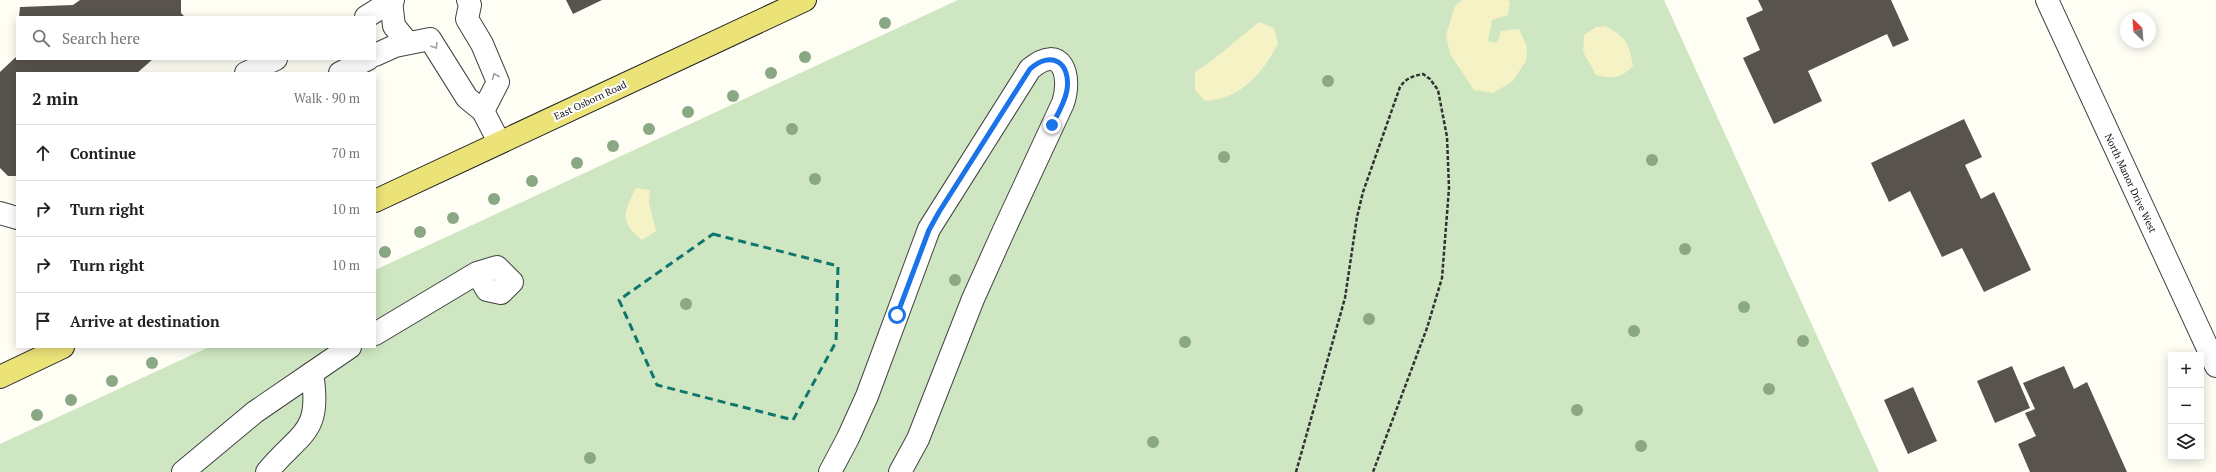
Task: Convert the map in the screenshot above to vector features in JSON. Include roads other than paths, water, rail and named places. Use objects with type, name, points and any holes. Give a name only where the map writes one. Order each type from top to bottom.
[{"type":"main road","name":"East Osborn Road","points":[[376,201],[805,0]]},
{"type":"main road","points":[[0,377],[61,348]]},
{"type":"street","points":[[468,0],[470,5],[467,19],[482,44],[498,82],[484,111]]},
{"type":"street","name":"North Manor Drive West","points":[[2047,0],[2209,333],[2216,366]]},
{"type":"street","points":[[368,16],[392,1],[394,26],[408,43]]},
{"type":"street","points":[[376,56],[395,46],[430,39],[467,98],[484,111],[499,142]]},
{"type":"street","points":[[830,472],[848,438],[867,396],[929,230],[1030,69],[1039,61],[1051,58],[1060,62],[1065,71],[1067,90],[1063,103],[970,307],[918,439],[900,472]]},
{"type":"street","points":[[248,72],[274,60]]},
{"type":"street","points":[[342,72],[366,60]]},
{"type":"street","points":[[0,213],[16,218]]},
{"type":"street","points":[[376,333],[477,273]]},
{"type":"street","points":[[183,472],[255,412],[349,348]]},
{"type":"street","points":[[267,472],[301,437],[311,423],[315,410],[316,397],[312,373]]}]
